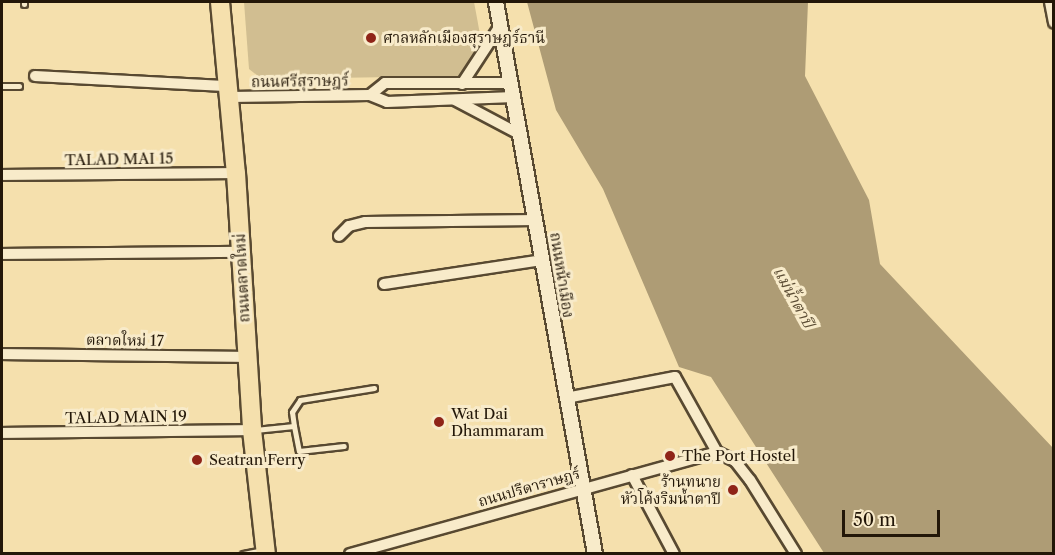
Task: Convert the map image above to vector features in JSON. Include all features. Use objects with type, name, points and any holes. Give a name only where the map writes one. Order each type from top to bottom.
[{"type":"main road","name":"ถนนตลาดใหม่","points":[[220,2],[236,173],[252,430],[265,551]]},
{"type":"street","name":"ถนนหน้าเมือง","points":[[496,2],[537,220],[566,398],[595,554]]},
{"type":"street","points":[[1050,2],[1053,23]]},
{"type":"street","points":[[462,84],[500,26]]},
{"type":"street","name":"ถนนศรีสุราษฎร์","points":[[35,76],[229,92],[370,95],[387,102],[452,99],[512,90]]},
{"type":"street","name":"ถนนศรีสุราษฎร์","points":[[370,95],[385,83],[462,84],[512,90]]},
{"type":"street","points":[[452,99],[521,135]]},
{"type":"street","name":"TALAD MAI 15","points":[[2,175],[236,173]]},
{"type":"street","points":[[339,236],[349,226],[365,222],[537,220]]},
{"type":"street","points":[[2,254],[241,252]]},
{"type":"street","points":[[384,284],[543,260]]},
{"type":"street","name":"ตลาดใหม่ 17","points":[[2,354],[247,357]]},
{"type":"street","points":[[566,398],[675,377],[717,452],[735,461],[750,480],[796,554]]},
{"type":"street","name":"TALAD MAIN 19","points":[[2,434],[252,430]]},
{"type":"street","name":"ถนนปรีดาราษฎร์","points":[[350,554],[372,550],[582,488],[717,452]]},
{"type":"street","points":[[632,475],[674,554]]},
{"type":"lane","points":[[2,86],[19,86]]},
{"type":"lane","points":[[344,446],[299,451],[292,412],[300,400],[374,388]]},
{"type":"lane","points":[[252,430],[294,426]]},
{"type":"lane","points":[[243,554],[265,551]]},
{"type":"shaded area","points":[[244,2],[474,2],[482,45],[462,76],[262,79],[249,69]]},
{"type":"water","name":"แม่น้ำตาปี","points":[[527,2],[808,2],[805,76],[869,200],[880,264],[1053,448],[1053,553],[824,553],[711,377],[679,367],[603,189],[556,110]]},
{"type":"place","name":"ศาลหลักเมืองสุราษฎร์ธานี","points":[[371,38]]},
{"type":"place","name":"Wat Dai Dhammaram","points":[[439,422]]},
{"type":"place","name":"The Port Hostel","points":[[670,456]]},
{"type":"place","name":"Seatran Ferry","points":[[197,460]]},
{"type":"place","name":"ร้านทนาย หัวโค้งริมน้ำตาปี","points":[[733,490]]}]
